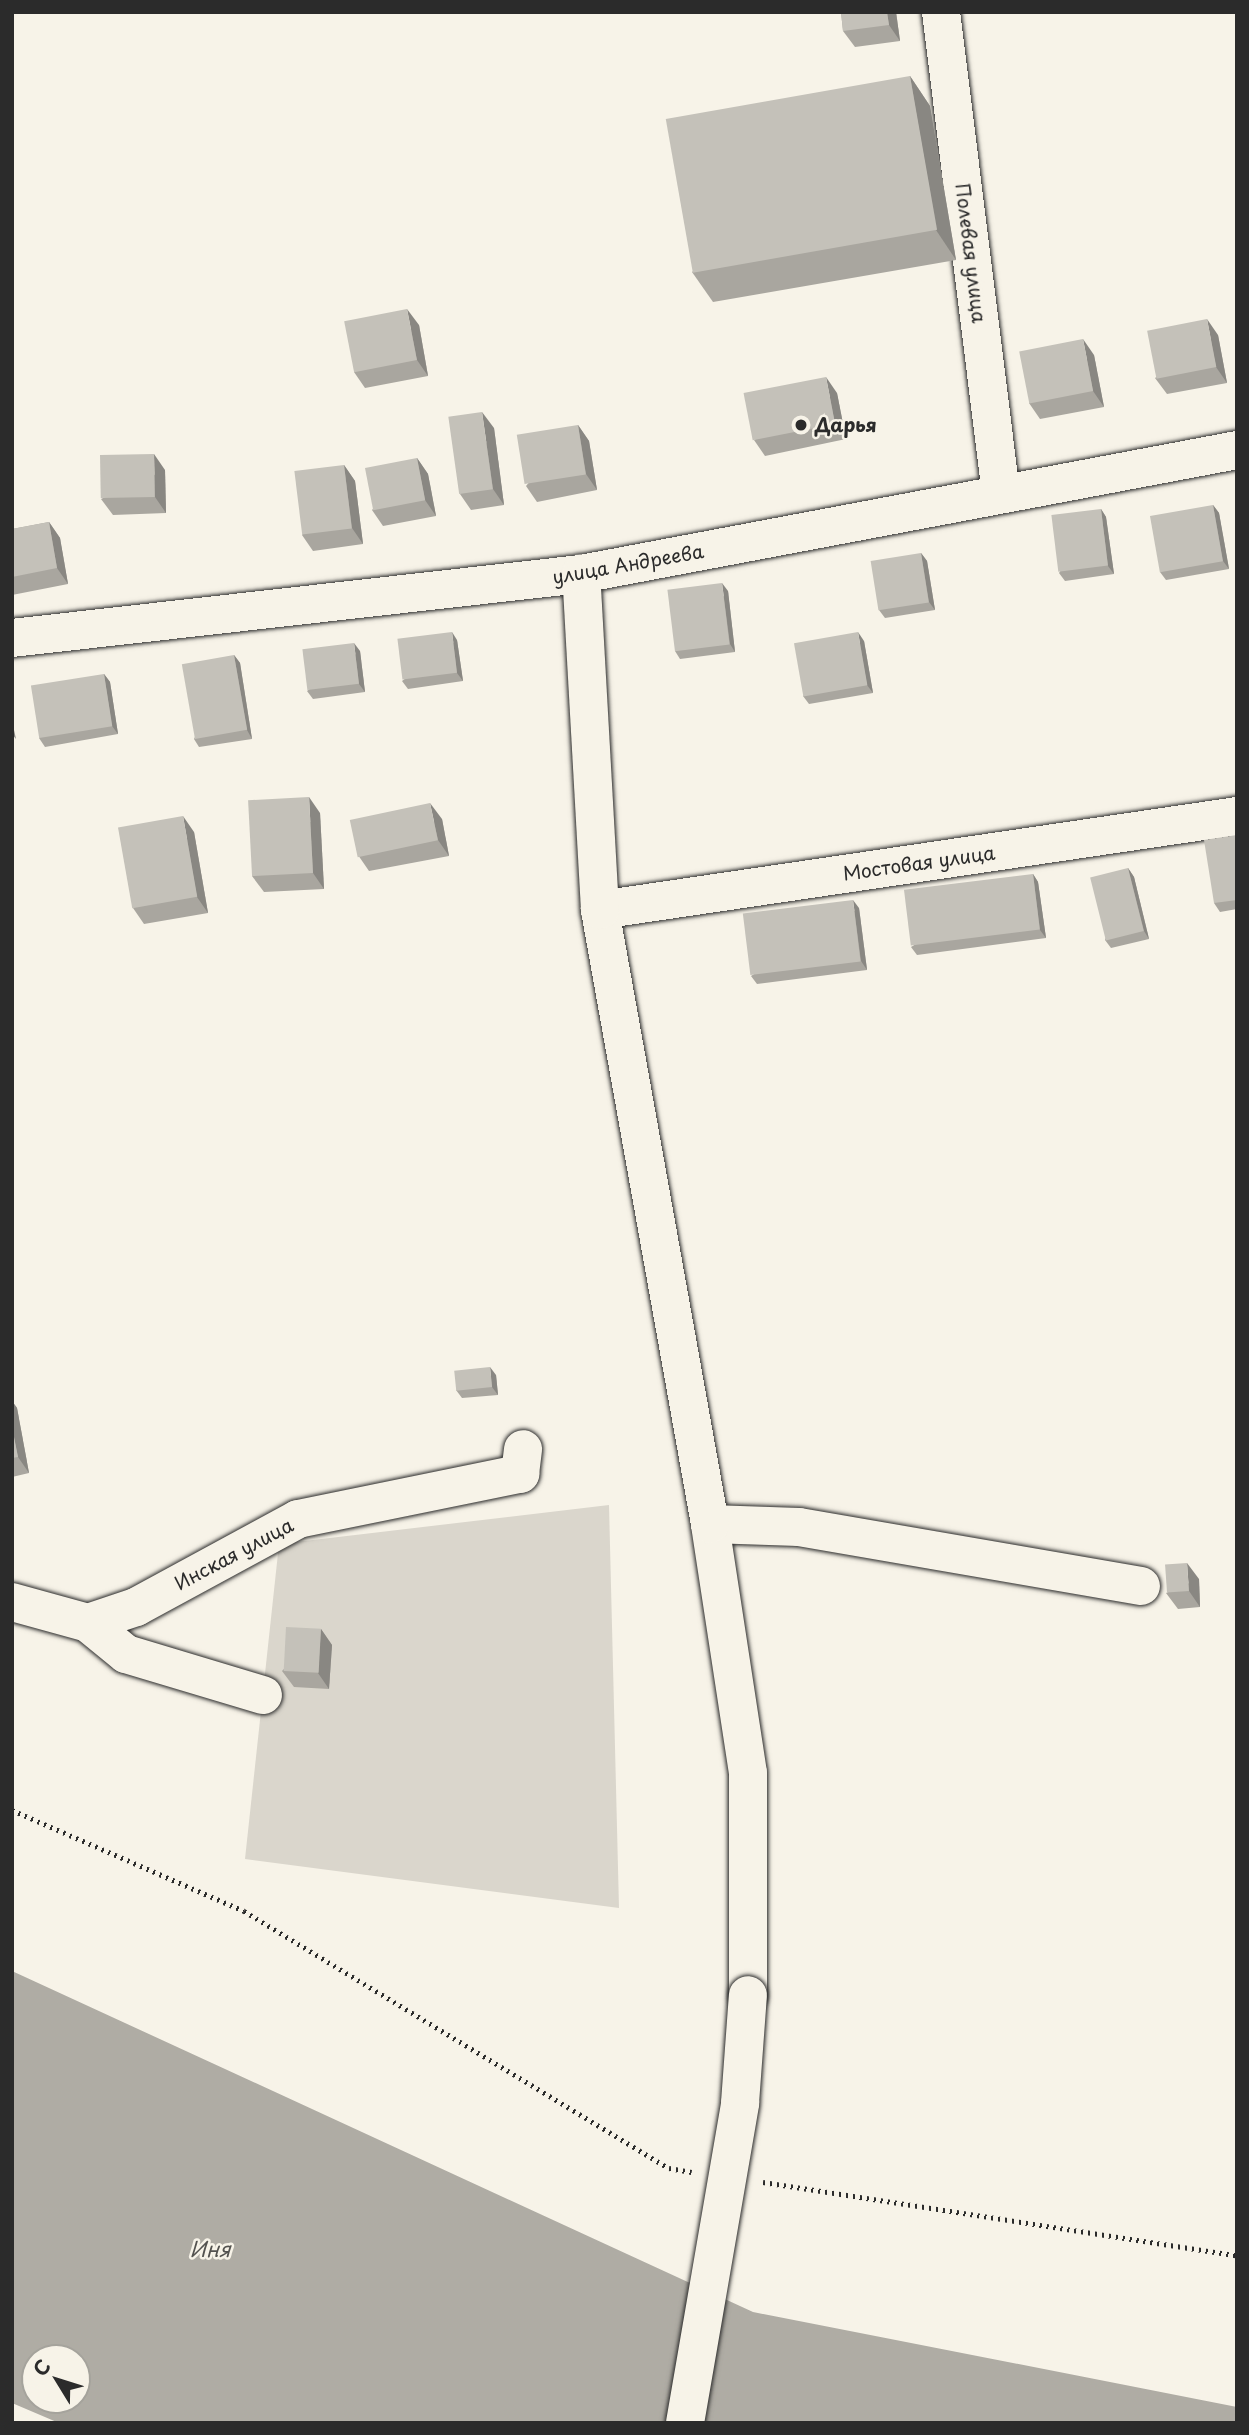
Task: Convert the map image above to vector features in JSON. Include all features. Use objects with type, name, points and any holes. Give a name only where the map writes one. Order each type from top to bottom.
[{"type":"main road","name":"Полевая улица","points":[[941,12],[1001,494]]},
{"type":"main road","name":"улица Андреева","points":[[12,638],[581,575],[1237,450]]},
{"type":"main road","points":[[581,575],[600,910],[710,1524],[748,1773],[748,1995],[740,2103],[685,2423]]},
{"type":"main road","name":"Мостовая улица","points":[[600,910],[1237,816]]},
{"type":"main road","name":"Инская улица","points":[[88,1623],[136,1607],[298,1520],[520,1474],[523,1449]]},
{"type":"main road","points":[[710,1524],[799,1527],[1142,1586]]},
{"type":"main road","points":[[12,1602],[88,1623],[126,1654],[263,1695]]},
{"type":"path","points":[[12,1810],[244,1911],[668,2168],[696,2172]]},
{"type":"path","points":[[750,2180],[1237,2256]]},
{"type":"shaded area","points":[[609,1505],[619,1908],[245,1859],[279,1544]]},
{"type":"water","name":"Иня","points":[[12,1971],[753,2312],[1237,2407],[1237,2423],[59,2423],[38,2414],[91,2414],[91,2344],[21,2344],[21,2407],[12,2403]]},
{"type":"building","points":[[841,12],[887,12],[889,25],[843,31]]},
{"type":"building","points":[[910,76],[937,230],[693,273],[666,119]]},
{"type":"building","points":[[407,309],[417,360],[354,372],[344,321]]},
{"type":"building","points":[[1207,319],[1216,367],[1156,379],[1147,331]]},
{"type":"building","points":[[1083,339],[1093,391],[1029,403],[1019,351]]},
{"type":"building","points":[[826,377],[835,424],[753,440],[744,393]]},
{"type":"building","points":[[482,412],[493,489],[459,494],[448,417]]},
{"type":"building","points":[[578,425],[586,474],[525,484],[517,435]]},
{"type":"building","points":[[154,454],[155,497],[101,498],[100,455]]},
{"type":"building","points":[[417,458],[425,500],[373,510],[365,468]]},
{"type":"building","points":[[344,465],[352,529],[302,535],[294,471]]},
{"type":"building","points":[[1213,505],[1223,561],[1160,572],[1150,516]]},
{"type":"building","points":[[1101,509],[1108,566],[1058,572],[1051,515]]},
{"type":"building","points":[[49,522],[57,568],[12,577],[12,529]]},
{"type":"building","points":[[921,553],[929,602],[878,610],[871,561]]},
{"type":"building","points":[[722,583],[730,645],[675,651],[667,590]]},
{"type":"building","points":[[452,632],[457,673],[402,679],[397,639]]},
{"type":"building","points":[[858,632],[867,685],[803,696],[794,643]]},
{"type":"building","points":[[354,643],[359,684],[307,690],[302,649]]},
{"type":"building","points":[[234,655],[247,730],[195,739],[182,664]]},
{"type":"building","points":[[104,674],[112,726],[39,738],[31,686]]},
{"type":"building","points":[[309,797],[313,873],[252,876],[248,800]]},
{"type":"building","points":[[430,803],[438,840],[358,857],[350,820]]},
{"type":"building","points":[[183,816],[197,897],[132,908],[118,827]]},
{"type":"building","points":[[1237,835],[1237,900],[1214,903],[1204,840]]},
{"type":"building","points":[[1128,868],[1144,931],[1106,941],[1090,877]]},
{"type":"building","points":[[1033,874],[1040,930],[911,945],[904,890]]},
{"type":"building","points":[[853,900],[861,962],[750,975],[743,914]]},
{"type":"building","points":[[490,1367],[492,1387],[456,1391],[454,1371]]},
{"type":"building","points":[[12,1427],[18,1457],[12,1458]]},
{"type":"building","points":[[1187,1563],[1189,1591],[1167,1592],[1165,1565]]},
{"type":"building","points":[[286,1627],[321,1629],[319,1673],[284,1671]]},
{"type":"place","name":"Дарья","points":[[801,425]]}]
